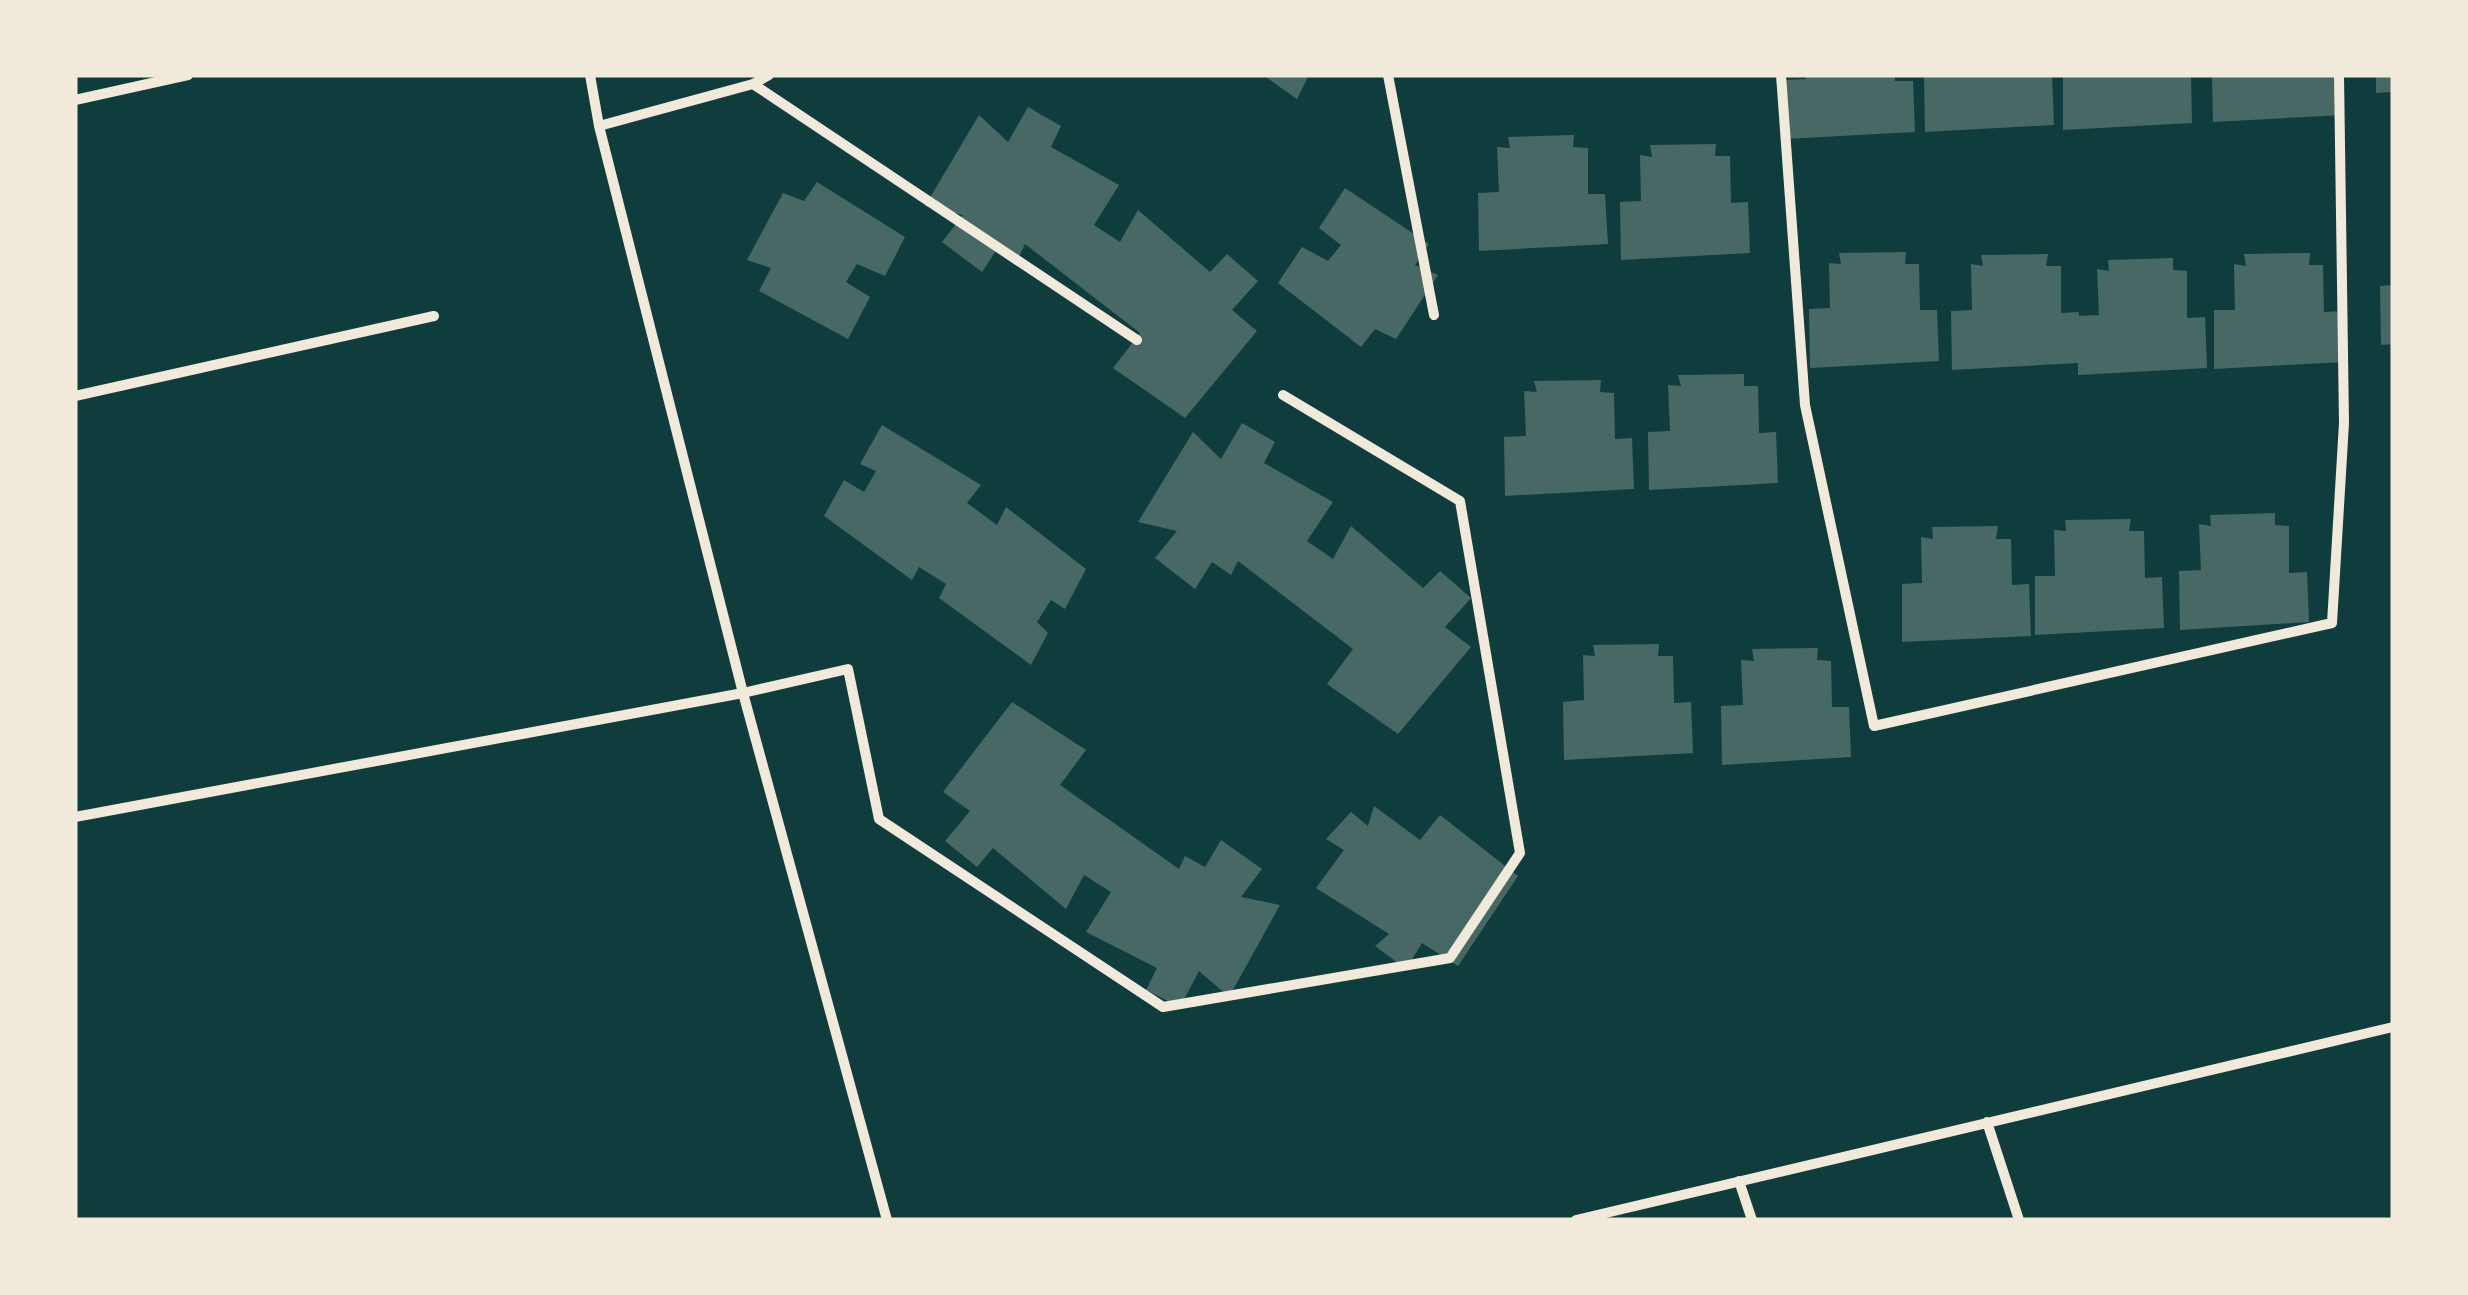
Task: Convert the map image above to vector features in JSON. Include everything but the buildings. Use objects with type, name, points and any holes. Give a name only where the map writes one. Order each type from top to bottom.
[{"type":"street","points":[[75,100],[188,75]]},
{"type":"street","points":[[590,75],[743,693],[887,1220]]},
{"type":"street","points":[[600,126],[753,84],[769,75]]},
{"type":"street","points":[[1388,75],[1434,315]]},
{"type":"street","points":[[1782,75],[1806,404],[1874,726],[2332,623],[2344,424],[2339,75]]},
{"type":"street","points":[[753,84],[1136,340]]},
{"type":"street","points":[[75,396],[434,316]]},
{"type":"street","points":[[75,818],[743,693],[848,669],[880,819],[1163,1008],[1450,958],[1520,852],[1460,501],[1283,395]]},
{"type":"street","points":[[1576,1220],[2393,1026]]},
{"type":"street","points":[[1987,1122],[2018,1220]]},
{"type":"street","points":[[1739,1181],[1752,1220]]}]
